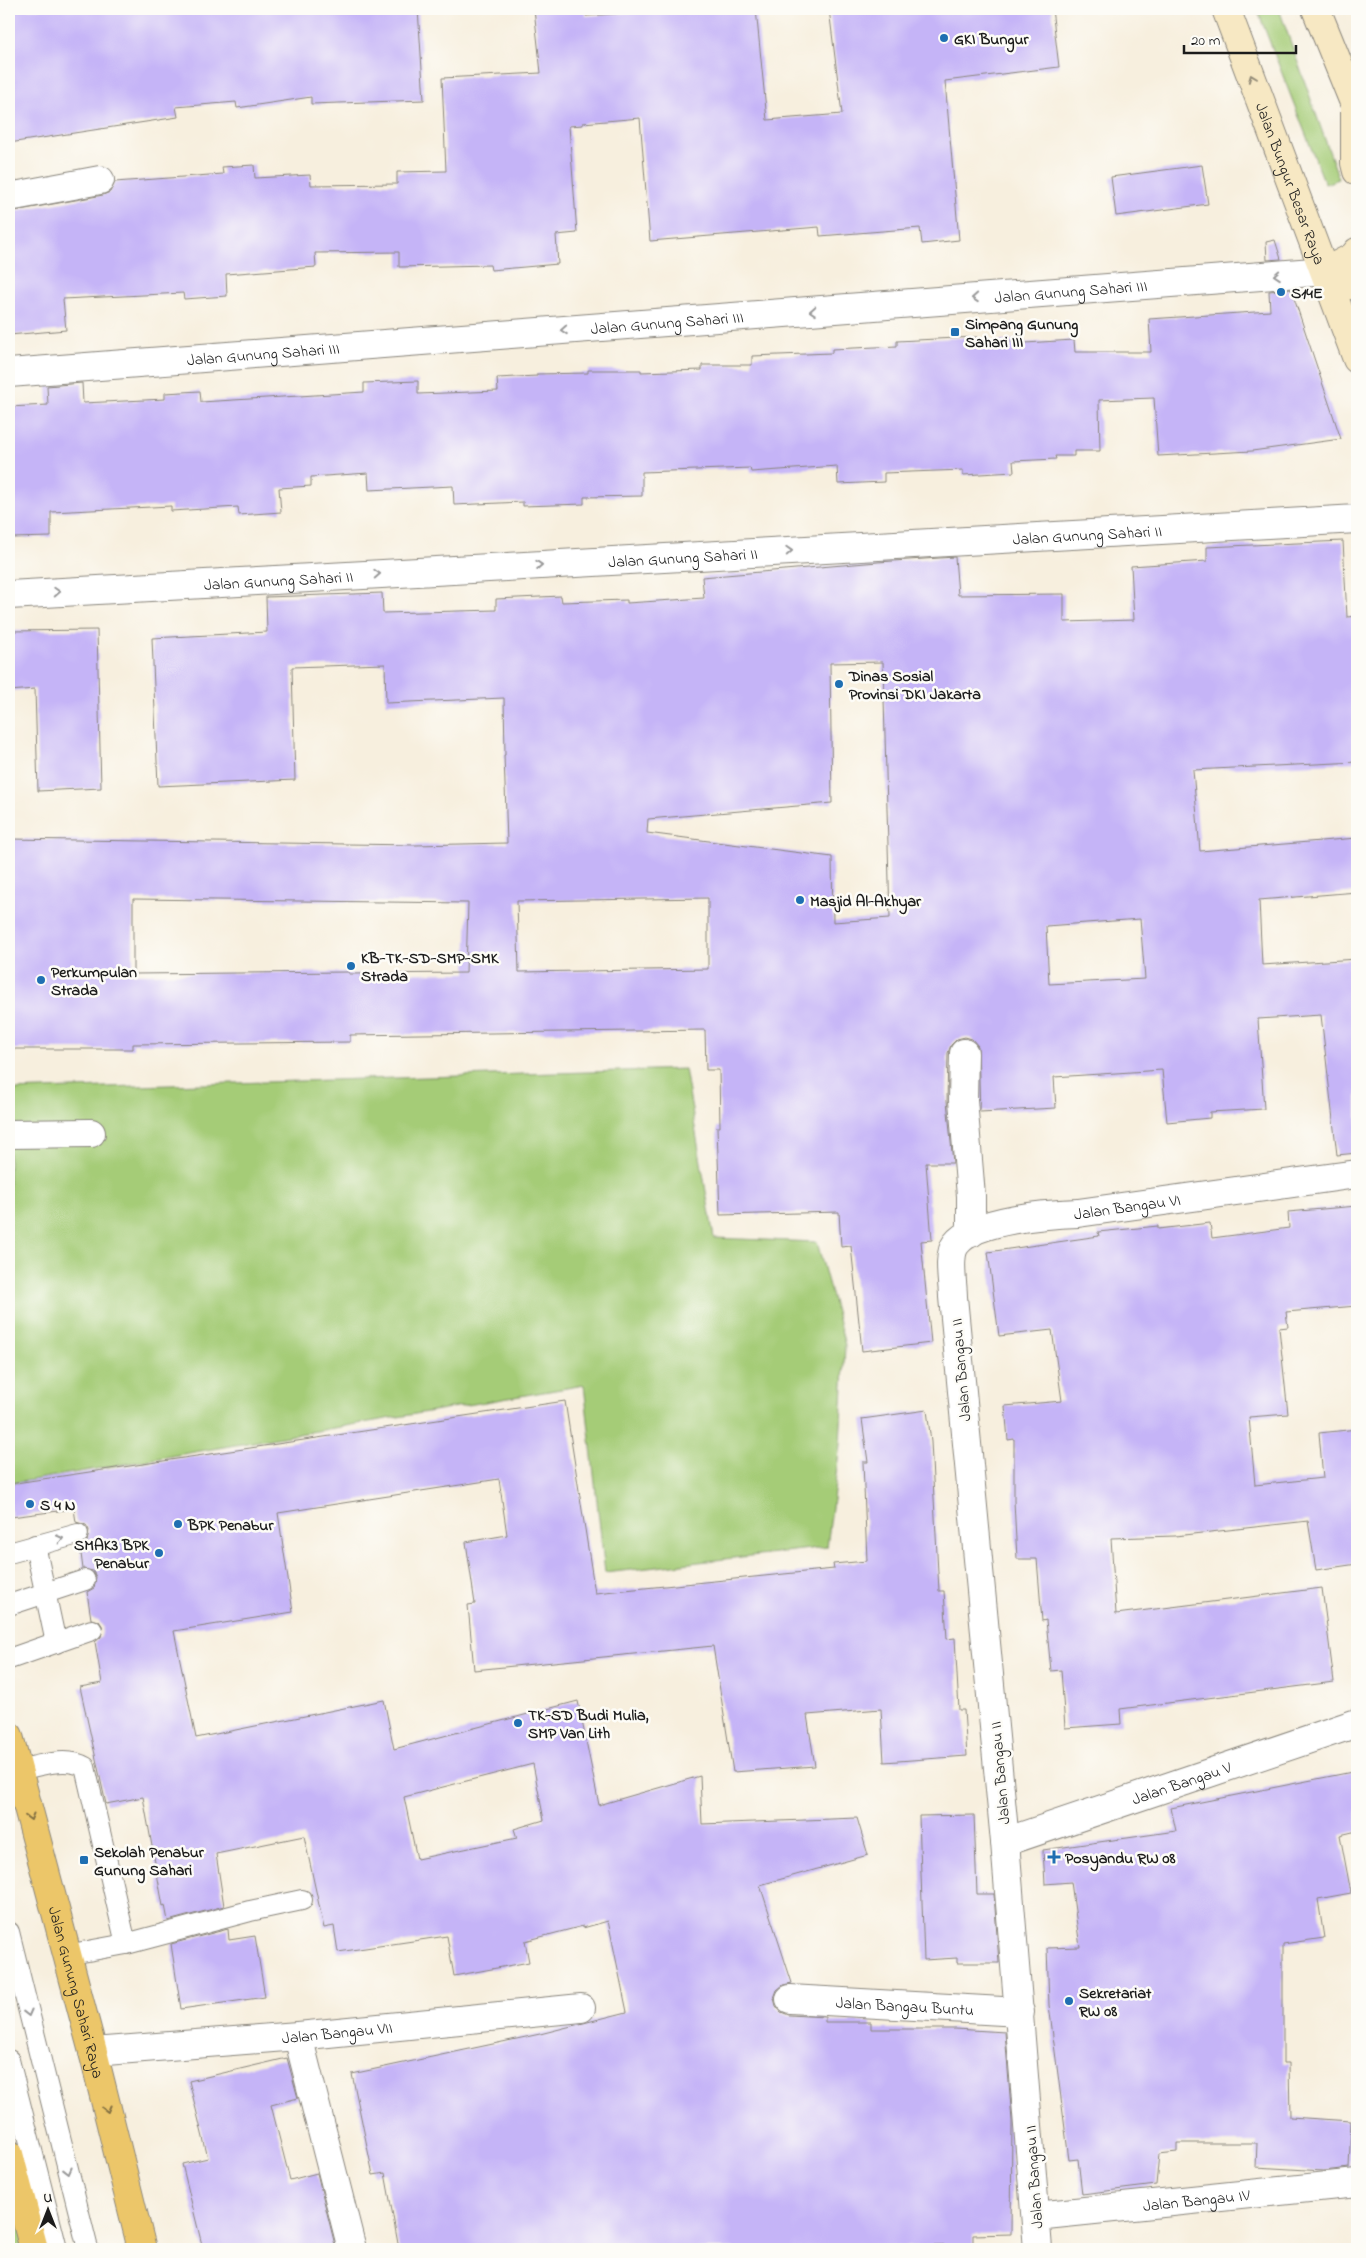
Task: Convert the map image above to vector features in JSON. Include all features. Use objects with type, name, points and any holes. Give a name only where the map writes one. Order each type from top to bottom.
[{"type":"main road","name":"Jalan Bungur Besar Raya","points":[[1226,9],[1350,312],[1357,359]]},
{"type":"main road","points":[[1316,9],[1356,107],[1355,163],[1357,171]]},
{"type":"main road","points":[[1338,281],[1357,252]]},
{"type":"main road","name":"Jalan Gunung Sahari Raya","points":[[9,1736],[93,2052],[142,2249]]},
{"type":"main road","points":[[9,2154],[34,2249]]},
{"type":"street","points":[[9,197],[100,180]]},
{"type":"street","name":"Jalan Gunung Sahari III","points":[[9,373],[1338,281]]},
{"type":"street","name":"Jalan Gunung Sahari II","points":[[9,595],[1357,519]]},
{"type":"street","points":[[964,1053],[963,1100],[971,1196],[971,1233]]},
{"type":"street","points":[[9,1134],[91,1133]]},
{"type":"street","name":"Jalan Bangau VI","points":[[954,1297],[952,1258],[956,1244],[971,1233],[999,1222],[1038,1215],[1078,1213],[1357,1174]]},
{"type":"street","name":"Jalan Bangau II","points":[[954,1297],[1005,1842],[1038,2249]]},
{"type":"street","name":"Jalan Bangau V","points":[[1005,1842],[1357,1723]]},
{"type":"street","name":"Jalan Bangau Buntu","points":[[790,1998],[1020,2012]]},
{"type":"street","name":"Jalan Bangau VII","points":[[93,2052],[298,2036],[581,2008]]},
{"type":"street","points":[[298,2036],[352,2249]]},
{"type":"street","name":"Jalan Bangau IV","points":[[1036,2216],[1357,2183]]},
{"type":"lane","points":[[9,1553],[78,1534]]},
{"type":"lane","points":[[34,1545],[56,1643]]},
{"type":"lane","points":[[9,1605],[85,1580]]},
{"type":"lane","points":[[9,1659],[92,1630]]},
{"type":"lane","points":[[18,1770],[72,1762],[85,1767],[126,1944]]},
{"type":"lane","points":[[66,1955],[126,1944],[250,1911],[302,1900]]},
{"type":"lane","points":[[9,1932],[88,2249]]},
{"type":"lane","points":[[9,2060],[58,2249]]},
{"type":"green space","points":[[1257,9],[1279,9],[1339,179],[1325,184]]},
{"type":"green space","points":[[685,1069],[714,1238],[817,1242],[845,1345],[840,1444],[827,1547],[605,1573],[584,1385],[9,1484],[9,1090]]},
{"type":"green space","points":[[9,2154],[34,2249],[9,2249]]},
{"type":"building","points":[[9,9],[418,9],[424,100],[311,104],[311,97],[237,108],[236,102],[176,107],[178,117],[9,143]]},
{"type":"building","points":[[534,9],[585,9],[586,16],[680,9],[756,9],[767,120],[842,114],[829,9],[1052,9],[1059,67],[945,81],[959,240],[922,244],[920,228],[820,236],[819,227],[650,241],[640,118],[583,123],[583,125],[569,126],[577,233],[556,235],[558,264],[491,270],[490,265],[399,267],[399,252],[315,253],[316,267],[226,274],[227,296],[184,299],[183,293],[63,299],[66,330],[9,335],[9,212],[103,195],[110,192],[115,182],[223,174],[222,167],[254,165],[255,178],[310,175],[311,185],[397,184],[397,172],[446,171],[442,78],[541,73]]},
{"type":"building","points":[[1202,165],[1208,204],[1116,216],[1111,177]]},
{"type":"building","points":[[1275,240],[1281,259],[1267,260],[1266,242]]},
{"type":"building","points":[[1291,289],[1341,439],[1252,451],[1158,456],[1154,398],[1099,400],[1100,451],[1074,451],[1074,456],[1055,456],[1056,459],[1013,461],[1014,472],[963,475],[963,470],[884,473],[884,482],[838,484],[837,466],[751,472],[750,468],[642,472],[642,496],[584,497],[584,504],[523,506],[523,502],[454,505],[453,486],[369,490],[368,473],[311,477],[311,486],[279,488],[281,512],[239,515],[238,507],[171,511],[171,506],[51,512],[51,537],[12,538],[11,513],[9,513],[9,407],[48,405],[47,386],[82,383],[83,403],[165,399],[165,393],[200,391],[201,402],[364,392],[364,383],[418,381],[418,394],[498,391],[497,378],[537,376],[537,374],[588,373],[588,370],[641,370],[641,372],[702,370],[702,365],[752,365],[752,356],[832,353],[832,349],[897,346],[897,341],[977,337],[977,343],[1025,340],[1025,343],[1074,340],[1075,352],[1151,352],[1149,319],[1270,311],[1269,291]]},
{"type":"building","points":[[1343,541],[1347,617],[1357,616],[1357,762],[1193,770],[1200,851],[1357,838],[1357,892],[1259,900],[1262,965],[1357,959],[1357,1153],[1337,1155],[1321,1015],[1258,1019],[1264,1109],[1210,1112],[1210,1118],[1167,1122],[1162,1070],[1054,1077],[1056,1108],[980,1112],[978,1046],[972,1039],[965,1037],[957,1039],[951,1045],[948,1053],[947,1101],[953,1163],[926,1163],[932,1240],[921,1241],[931,1343],[862,1351],[851,1246],[841,1247],[839,1212],[720,1215],[717,1127],[720,1127],[719,1070],[706,1070],[705,1030],[350,1035],[350,1042],[133,1044],[133,1049],[9,1049],[9,839],[415,845],[507,843],[504,698],[386,703],[385,664],[292,667],[295,780],[158,786],[152,638],[267,632],[266,597],[382,593],[383,613],[496,610],[496,599],[561,596],[562,602],[627,600],[627,603],[704,598],[702,577],[955,557],[958,595],[1064,594],[1064,622],[1134,620],[1131,566],[1207,561],[1207,547]],"holes":[[[883,662],[890,918],[833,922],[832,857],[647,833],[648,819],[832,803],[830,663]],[[708,898],[708,969],[519,972],[517,901]],[[133,899],[468,903],[466,973],[133,974]],[[1140,919],[1145,979],[1049,984],[1046,926]]]},
{"type":"building","points":[[97,630],[101,788],[38,791],[35,689],[9,691],[9,631]]},
{"type":"building","points":[[1357,1206],[1357,1306],[1286,1312],[1288,1327],[1279,1328],[1288,1414],[1249,1417],[1255,1485],[1323,1478],[1319,1433],[1357,1429],[1357,1564],[1316,1570],[1308,1521],[1175,1536],[1111,1538],[1116,1614],[1322,1588],[1334,1682],[1120,1709],[1121,1724],[1065,1728],[1061,1670],[1051,1671],[1046,1620],[1042,1621],[1037,1559],[1017,1559],[1014,1501],[1014,1439],[1008,1440],[1005,1406],[1062,1401],[1052,1330],[999,1336],[988,1252],[1099,1236],[1098,1232],[1158,1226],[1158,1229],[1210,1223],[1212,1238],[1289,1228],[1288,1212]]},
{"type":"building","points":[[565,1401],[595,1593],[834,1569],[833,1564],[867,1561],[863,1462],[868,1462],[862,1419],[927,1410],[931,1442],[939,1591],[944,1591],[947,1639],[955,1638],[959,1710],[964,1710],[967,1756],[884,1762],[881,1709],[807,1715],[815,1766],[733,1772],[713,1646],[474,1670],[468,1605],[475,1604],[466,1542],[507,1535],[499,1479],[278,1513],[293,1612],[174,1631],[196,1738],[384,1700],[394,1749],[578,1701],[599,1805],[700,1776],[702,1824],[857,1818],[868,1855],[760,1885],[792,1983],[783,1985],[777,1990],[774,1998],[776,2006],[781,2012],[789,2015],[825,2017],[825,2022],[871,2022],[871,2029],[955,2029],[1005,2032],[1012,2121],[1011,2234],[973,2235],[973,2245],[889,2247],[889,2249],[399,2249],[385,2173],[373,2175],[352,2074],[540,2034],[627,2012],[608,1921],[525,1941],[529,1962],[454,1976],[447,1936],[338,1952],[334,1926],[324,1928],[304,1836],[216,1854],[224,1906],[168,1921],[165,1905],[163,1906],[143,1797],[106,1804],[80,1687],[102,1683],[95,1642],[101,1637],[103,1627],[99,1621],[91,1619],[87,1592],[94,1588],[96,1577],[93,1571],[83,1569],[80,1546],[87,1542],[89,1530],[86,1525],[76,1522],[74,1509],[11,1517],[9,1484]],"holes":[[[533,1764],[544,1820],[514,1829],[517,1838],[417,1859],[404,1797]]]},
{"type":"building","points":[[1357,1771],[1357,1831],[1340,1835],[1351,1893],[1318,1899],[1324,1938],[1283,1944],[1283,2063],[1289,2063],[1290,2117],[1351,2121],[1349,2168],[1324,2171],[1256,2167],[1257,2143],[1177,2143],[1177,2152],[1159,2154],[1156,2185],[1082,2194],[1078,2159],[1069,2160],[1049,2005],[1047,1948],[1080,1947],[1071,1882],[1045,1884],[1043,1850],[1176,1831],[1171,1808]]},
{"type":"building","points":[[974,1815],[977,1894],[994,1894],[999,1963],[957,1963],[957,1958],[924,1960],[919,1816]]},
{"type":"building","points":[[228,1929],[229,1940],[255,1936],[265,1997],[181,2009],[171,1944]]},
{"type":"building","points":[[287,2058],[298,2098],[271,2105],[290,2180],[317,2173],[336,2249],[203,2249],[182,2164],[208,2158],[189,2081]]},
{"type":"place","name":"GKI Bungur","points":[[944,38]]},
{"type":"place","name":"S14E","points":[[1281,292]]},
{"type":"place","name":"Simpang Gunung Sahari III","points":[[955,332]]},
{"type":"place","name":"Dinas Sosial Provinsi DKI Jakarta","points":[[839,684]]},
{"type":"place","name":"Masjid Al-Akhyar","points":[[800,900]]},
{"type":"place","name":"KB-TK-SD-SMP-SMK Strada","points":[[351,966]]},
{"type":"place","name":"Perkumpulan Strada","points":[[41,980]]},
{"type":"place","name":"S 4 N","points":[[30,1504]]},
{"type":"place","name":"BPK Penabur","points":[[178,1524]]},
{"type":"place","name":"SMAK3 BPK Penabur","points":[[159,1553]]},
{"type":"place","name":"TK-SD Budi Mulia, SMP Van Lith","points":[[518,1723]]},
{"type":"place","name":"Posyandu RW 08","points":[[1054,1857]]},
{"type":"place","name":"Sekolah Penabur Gunung Sahari","points":[[84,1860]]},
{"type":"place","name":"Sekretariat RW 08","points":[[1069,2001]]}]
